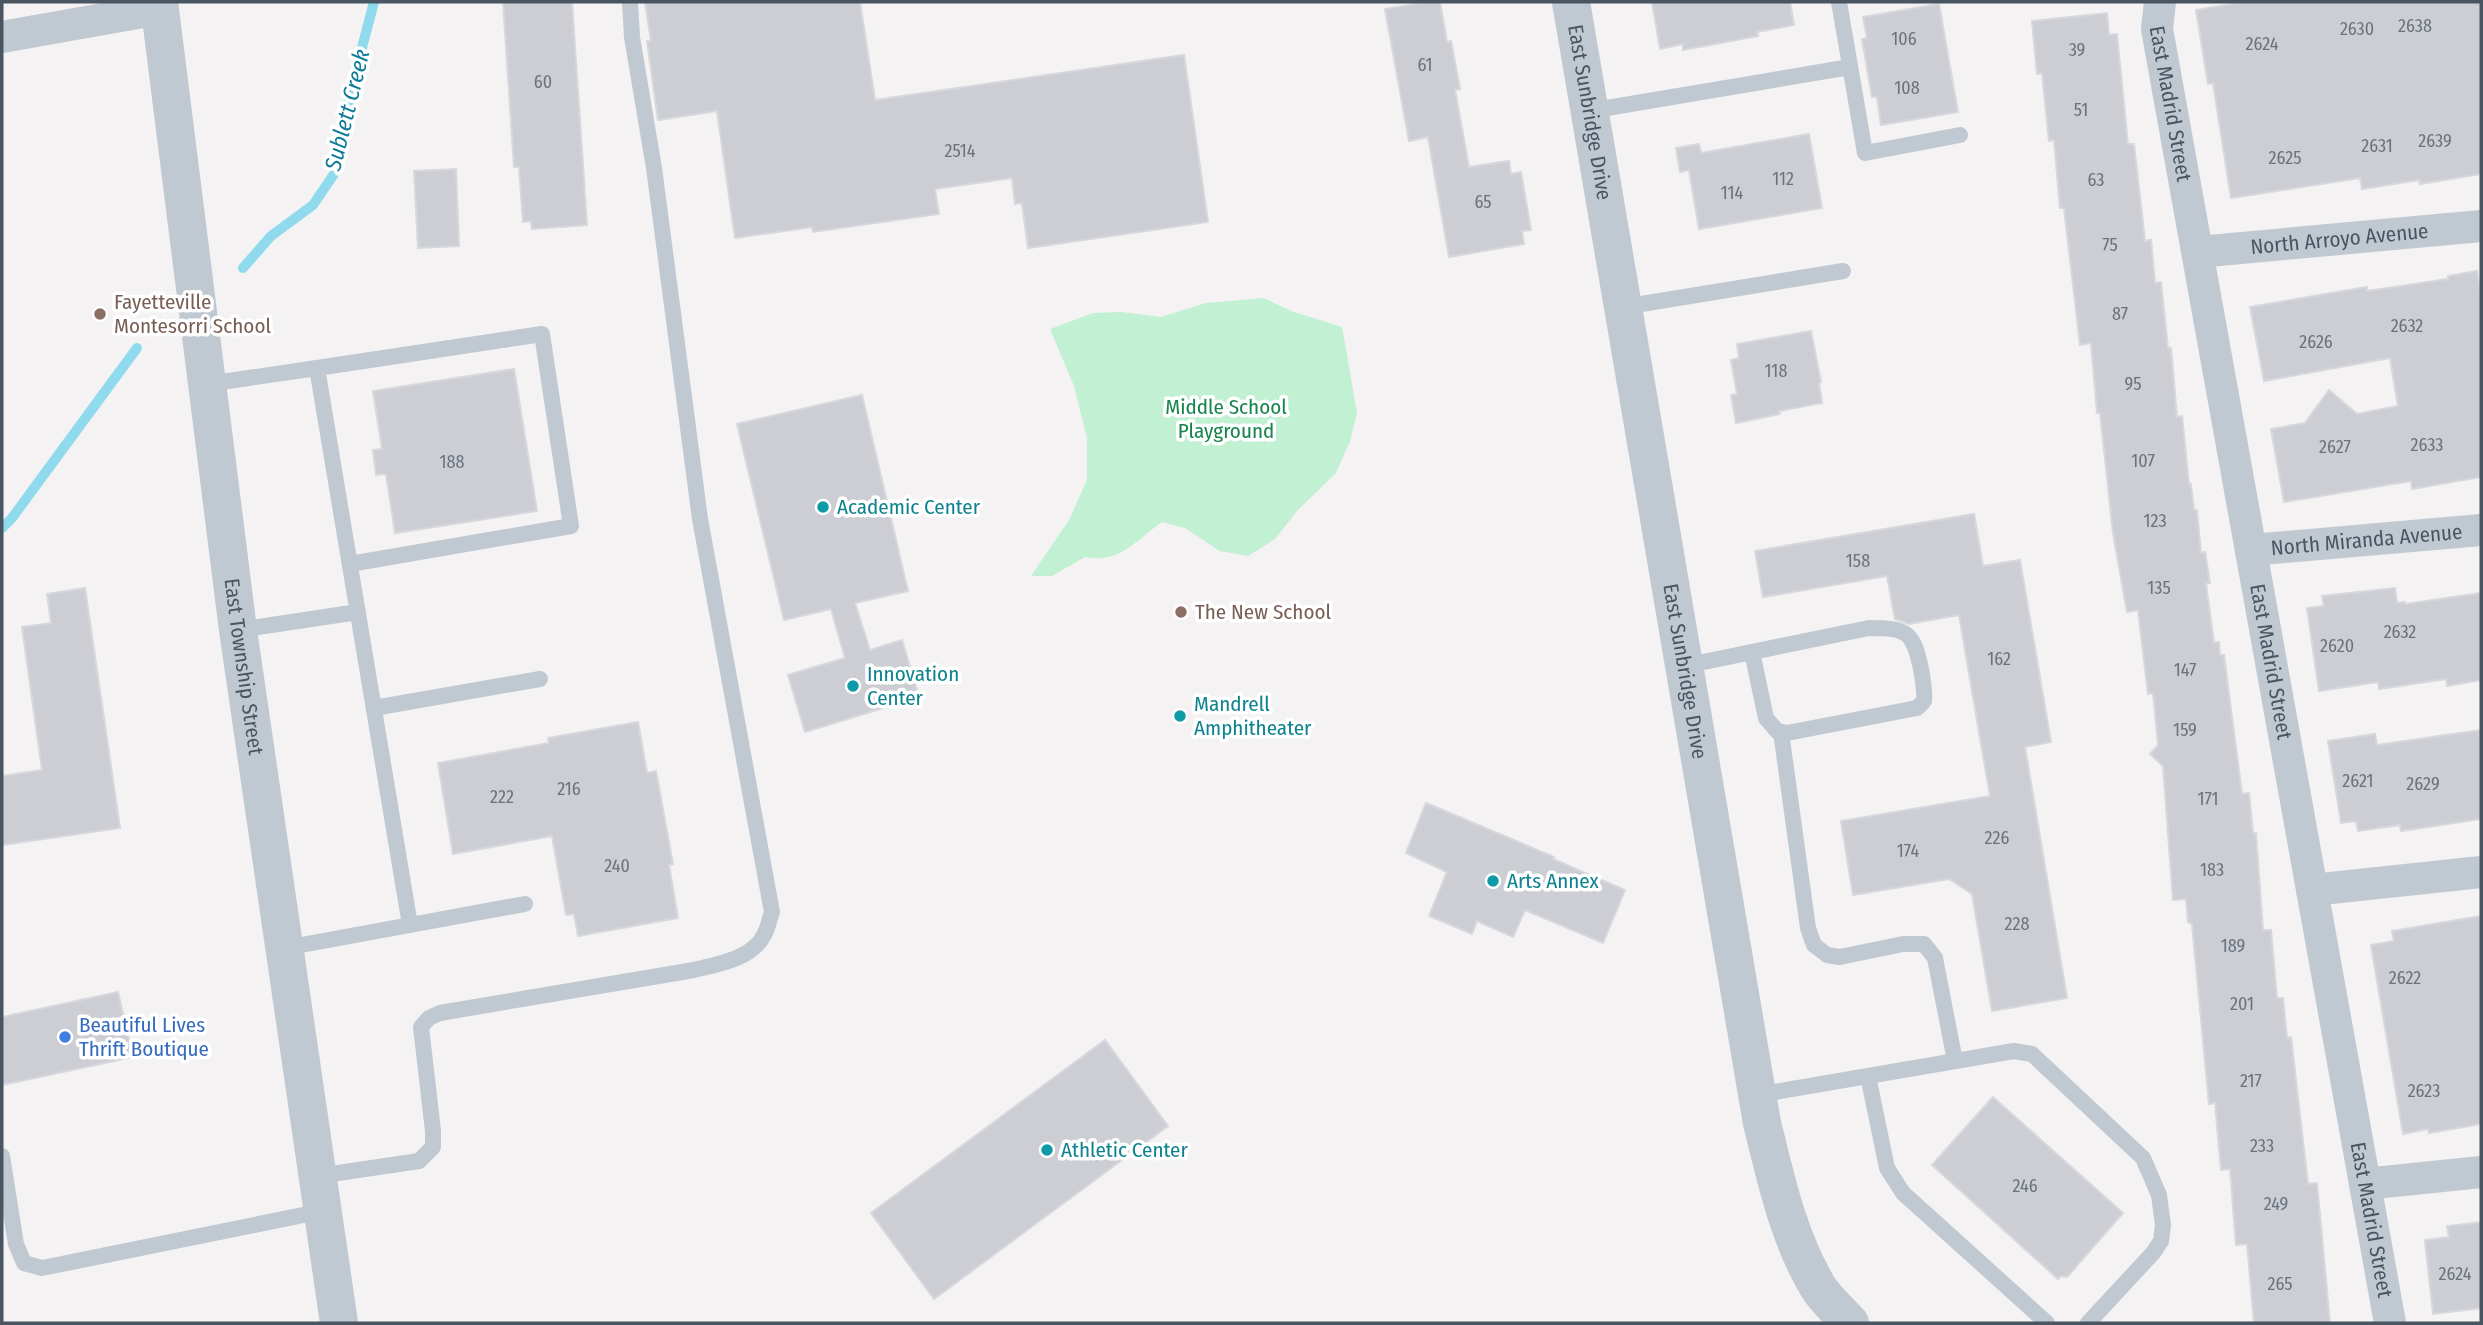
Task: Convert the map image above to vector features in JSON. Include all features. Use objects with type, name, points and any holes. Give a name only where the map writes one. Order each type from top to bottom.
[{"type":"street","name":"East Sunbridge Drive","points":[[1571,2],[1758,1095],[1780,1196],[1802,1256],[1819,1289],[1850,1323]]},
{"type":"street","name":"East Madrid Street","points":[[2160,2],[2157,29],[2390,1323]]},
{"type":"street","name":"East Township Street","points":[[160,5],[238,630],[339,1323]]},
{"type":"street","points":[[2,37],[160,5]]},
{"type":"street","name":"North Arroyo Avenue","points":[[2197,253],[2481,226]]},
{"type":"street","name":"North Miranda Avenue","points":[[2250,550],[2481,530]]},
{"type":"street","points":[[2312,890],[2481,872]]},
{"type":"street","points":[[2365,1184],[2481,1172]]},
{"type":"lane","points":[[2,1156],[16,1244],[24,1263],[42,1268],[321,1193],[419,1161],[433,1147],[421,1027],[429,1018],[440,1013],[694,970],[733,960],[748,952],[764,937],[772,912],[700,519],[654,168],[632,37],[630,2]]},
{"type":"lane","points":[[1839,2],[1865,153],[1960,135]]},
{"type":"lane","points":[[1589,111],[1850,67]]},
{"type":"lane","points":[[1623,307],[1843,271]]},
{"type":"lane","points":[[208,384],[542,334],[571,526],[350,564]]},
{"type":"lane","points":[[317,368],[411,925]]},
{"type":"lane","points":[[238,630],[358,612]]},
{"type":"lane","points":[[1684,666],[1868,628],[1888,628],[1908,634],[1916,643],[1925,692],[1924,702],[1917,708],[1781,732],[1770,725],[1766,718],[1752,652]]},
{"type":"lane","points":[[374,708],[540,679]]},
{"type":"lane","points":[[1781,732],[1808,928],[1814,945],[1827,955],[1840,957],[1903,944],[1924,944],[1936,958],[1955,1061]]},
{"type":"lane","points":[[284,948],[525,904]]},
{"type":"lane","points":[[1758,1095],[2014,1051],[2032,1054],[2143,1158],[2159,1195],[2163,1225],[2161,1241],[2088,1323]]},
{"type":"lane","points":[[1868,1076],[1887,1168],[1903,1193],[2048,1323]]},
{"type":"green space","name":"Middle School Playground","points":[[1264,298],[1291,311],[1342,327],[1357,413],[1350,441],[1336,473],[1297,511],[1275,539],[1248,556],[1220,551],[1185,528],[1162,522],[1118,554],[1085,557],[1052,576],[1031,576],[1069,520],[1087,480],[1087,438],[1074,386],[1050,329],[1093,313],[1121,312],[1161,317],[1206,303]]},
{"type":"building","points":[[503,2],[572,2],[587,225],[532,229],[531,221],[523,222],[519,167],[514,167]]},
{"type":"building","points":[[645,2],[860,2],[875,100],[1184,55],[1208,222],[1028,248],[1022,203],[1015,204],[1012,178],[935,189],[939,214],[813,232],[812,227],[735,238],[717,111],[658,120],[647,41],[651,41]]},
{"type":"building","points":[[1440,2],[1447,42],[1451,41],[1460,89],[1455,90],[1469,167],[1509,161],[1511,174],[1521,172],[1531,230],[1522,231],[1524,244],[1449,257],[1428,137],[1409,141],[1385,9]]},
{"type":"building","points":[[1652,2],[1790,2],[1794,25],[1757,32],[1758,36],[1683,50],[1683,44],[1660,49]]},
{"type":"building","points":[[2244,2],[2481,2],[2481,174],[2420,184],[2419,180],[2362,189],[2360,178],[2231,198],[2213,83],[2208,84],[2196,10]]},
{"type":"building","points":[[1939,4],[1958,112],[1881,125],[1877,97],[1872,97],[1862,39],[1867,38],[1863,17]]},
{"type":"building","points":[[2107,13],[2109,35],[2117,34],[2128,144],[2134,144],[2145,241],[2151,240],[2155,283],[2161,282],[2168,348],[2171,348],[2177,417],[2182,416],[2189,484],[2194,510],[2197,510],[2201,553],[2205,552],[2210,583],[2206,584],[2214,643],[2219,642],[2220,655],[2224,655],[2242,794],[2249,793],[2253,833],[2256,833],[2263,930],[2271,930],[2277,998],[2283,998],[2287,1038],[2291,1037],[2308,1184],[2317,1183],[2330,1323],[2254,1323],[2247,1244],[2236,1245],[2230,1169],[2221,1170],[2215,1103],[2209,1104],[2192,924],[2188,922],[2186,899],[2173,900],[2163,766],[2150,754],[2158,745],[2153,693],[2148,694],[2138,610],[2127,612],[2113,533],[2091,343],[2080,345],[2064,208],[2060,208],[2054,140],[2049,141],[2042,73],[2037,74],[2032,21]]},
{"type":"building","points":[[1809,134],[1822,208],[1699,229],[1689,170],[1680,172],[1676,148],[1699,144],[1701,153]]},
{"type":"building","points":[[456,169],[459,246],[418,248],[414,171]]},
{"type":"building","points":[[2477,271],[2481,294],[2481,477],[2412,489],[2411,481],[2284,502],[2271,429],[2305,423],[2329,390],[2357,414],[2398,406],[2390,358],[2264,381],[2250,307],[2367,287],[2367,291],[2448,279],[2448,276]]},
{"type":"building","points":[[1811,331],[1821,382],[1822,403],[1736,423],[1731,395],[1737,394],[1731,360],[1739,358],[1737,344]]},
{"type":"building","points":[[514,369],[537,511],[395,533],[386,474],[376,475],[373,450],[382,449],[373,391]]},
{"type":"building","name":"Academic Center","points":[[862,395],[908,591],[855,603],[870,650],[902,640],[919,697],[805,732],[788,675],[845,658],[831,609],[784,620],[737,424]]},
{"type":"building","points":[[1974,514],[1983,566],[2020,560],[2051,742],[2025,747],[2067,998],[1992,1011],[1972,894],[1949,879],[1853,895],[1841,821],[1990,796],[1959,615],[1909,624],[1895,619],[1887,576],[1763,597],[1755,551]]},
{"type":"building","points":[[85,588],[120,828],[2,845],[2,776],[42,770],[22,627],[51,623],[47,594]]},
{"type":"building","points":[[2395,588],[2397,603],[2406,604],[2481,593],[2481,680],[2447,686],[2446,679],[2379,689],[2378,682],[2319,691],[2307,608],[2324,606],[2322,596]]},
{"type":"building","points":[[638,722],[647,773],[656,771],[673,864],[669,865],[678,918],[578,936],[574,914],[566,915],[552,836],[453,854],[438,763],[549,743],[548,738]]},
{"type":"building","points":[[2481,730],[2481,819],[2401,831],[2400,825],[2358,831],[2356,821],[2341,823],[2328,741],[2375,734],[2377,745]]},
{"type":"building","name":"Arts Annex","points":[[1426,803],[1625,890],[1603,943],[1525,910],[1513,937],[1477,921],[1472,934],[1429,916],[1447,872],[1406,853]]},
{"type":"building","points":[[2481,916],[2481,1124],[2429,1133],[2428,1129],[2403,1134],[2371,945],[2394,941],[2392,931]]},
{"type":"building","name":"Beautiful Lives Thrift Boutique","points":[[118,992],[133,1057],[2,1085],[2,1017]]},
{"type":"building","name":"Athletic Center","points":[[1105,1040],[1168,1126],[934,1299],[871,1213]]},
{"type":"building","points":[[1993,1097],[2123,1213],[2067,1277],[2061,1276],[2058,1279],[1932,1165]]},
{"type":"building","points":[[2481,1222],[2481,1308],[2433,1314],[2425,1240],[2449,1237],[2447,1226]]},
{"type":"waterway","name":"Sublett Creek","points":[[243,268],[271,236],[313,205],[334,174],[344,142],[349,97],[374,2]]},
{"type":"waterway","name":"Sublett Creek","points":[[2,528],[137,348]]},
{"type":"place","name":"Fayetteville Montesorri School","points":[[100,314]]},
{"type":"place","name":"Academic Center","points":[[823,507]]},
{"type":"place","name":"The New School","points":[[1181,612]]},
{"type":"place","name":"Innovation Center","points":[[853,686]]},
{"type":"place","name":"Mandrell Amphitheater","points":[[1180,716]]},
{"type":"place","name":"Arts Annex","points":[[1493,881]]},
{"type":"place","name":"Beautiful Lives Thrift Boutique","points":[[65,1037]]},
{"type":"place","name":"Athletic Center","points":[[1047,1150]]}]
